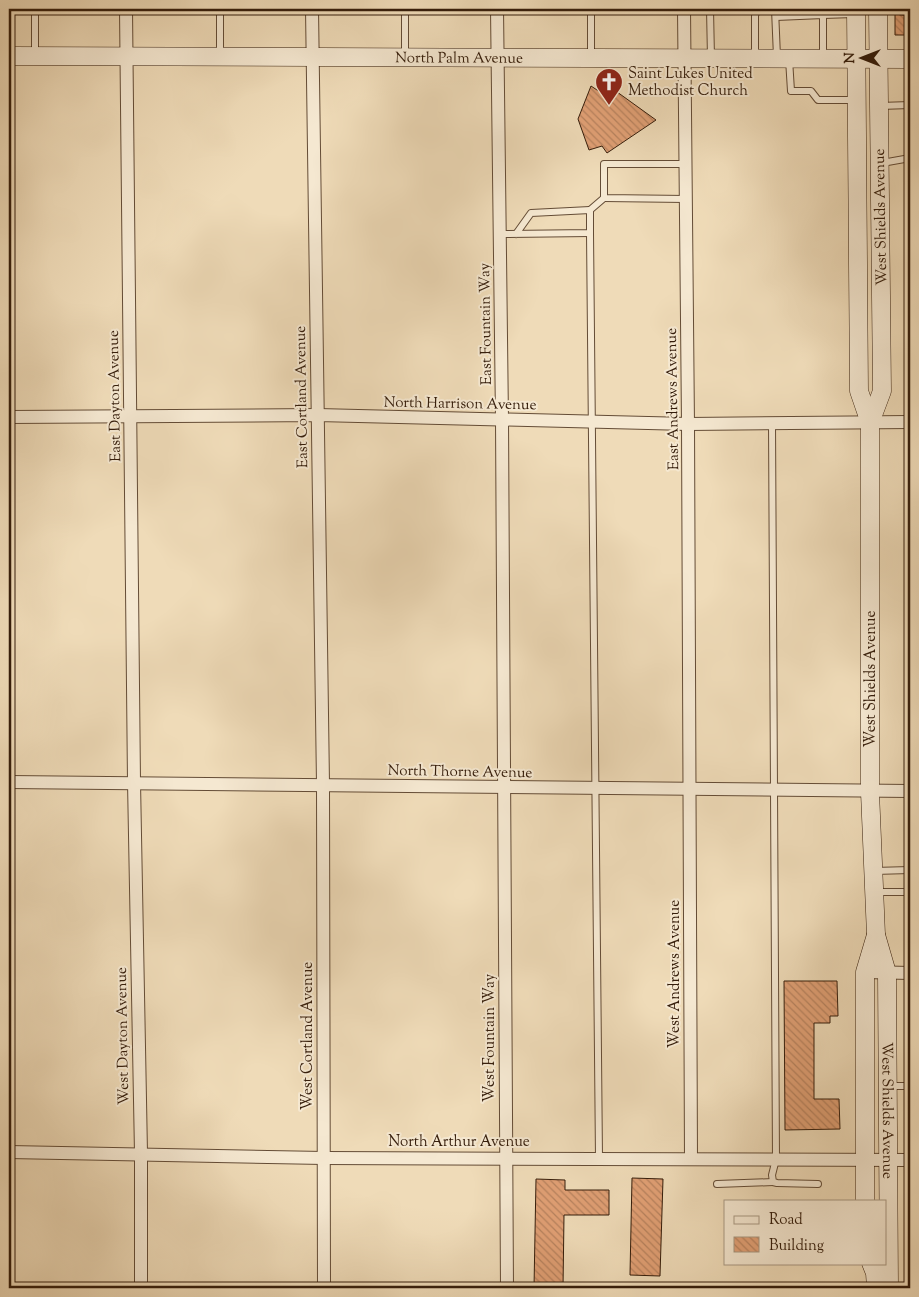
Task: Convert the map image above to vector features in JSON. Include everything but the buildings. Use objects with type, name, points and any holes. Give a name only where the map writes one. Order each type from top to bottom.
[{"type":"main road","name":"West Shields Avenue","points":[[870,423],[882,392],[878,9]]},
{"type":"main road","name":"West Shields Avenue","points":[[856,11],[859,392],[870,423],[870,792],[876,935],[888,973],[889,1288]]},
{"type":"main road","name":"North Palm Avenue","points":[[9,56],[910,59]]},
{"type":"main road","name":"West Shields Avenue","points":[[865,1200],[865,972],[876,935]]},
{"type":"main road","points":[[866,1264],[866,1288]]},
{"type":"main road","points":[[871,1264],[876,1288]]},
{"type":"street","name":"East Dayton Avenue","points":[[126,9],[134,782]]},
{"type":"street","name":"East Cortland Avenue","points":[[312,9],[323,784]]},
{"type":"street","name":"East Fountain Way","points":[[497,9],[504,788]]},
{"type":"street","name":"East Andrews Avenue","points":[[684,9],[690,789]]},
{"type":"street","name":"North Harrison Avenue","points":[[9,417],[318,416],[688,424],[910,422]]},
{"type":"street","name":"North Thorne Avenue","points":[[9,782],[910,791]]},
{"type":"street","name":"West Dayton Avenue","points":[[134,782],[141,1153],[141,1288]]},
{"type":"street","name":"West Cortland Avenue","points":[[323,784],[324,1288]]},
{"type":"street","name":"West Fountain Way","points":[[504,788],[507,1288]]},
{"type":"street","name":"West Andrews Avenue","points":[[690,789],[691,1159]]},
{"type":"street","points":[[865,972],[910,974]]},
{"type":"street","name":"North Arthur Avenue","points":[[9,1152],[141,1153],[324,1158],[506,1157],[910,1160]]},
{"type":"lane","points":[[35,9],[35,56]]},
{"type":"lane","points":[[220,9],[220,56]]},
{"type":"lane","points":[[405,9],[405,57]]},
{"type":"lane","points":[[591,9],[591,58]]},
{"type":"lane","points":[[710,9],[711,59]]},
{"type":"lane","points":[[755,59],[755,16],[757,9]]},
{"type":"lane","points":[[775,9],[790,92],[811,91],[818,100],[857,100]]},
{"type":"lane","points":[[776,17],[823,15],[856,11]]},
{"type":"lane","points":[[823,15],[823,59]]},
{"type":"lane","points":[[879,106],[910,106]]},
{"type":"lane","points":[[880,163],[910,158]]},
{"type":"lane","points":[[604,198],[604,164],[685,164]]},
{"type":"lane","points":[[516,234],[531,213],[590,210],[604,198],[686,199]]},
{"type":"lane","points":[[590,210],[591,421],[597,788],[599,1158]]},
{"type":"lane","points":[[500,234],[590,233]]},
{"type":"lane","points":[[772,423],[776,1159],[772,1182]]},
{"type":"lane","points":[[873,871],[910,870]]},
{"type":"lane","points":[[874,892],[910,892]]},
{"type":"lane","points":[[888,1086],[910,1086]]},
{"type":"lane","points":[[717,1184],[772,1182],[818,1184]]},
{"type":"place","name":"Saint Lukes United Methodist Church","points":[[609,106]]}]
